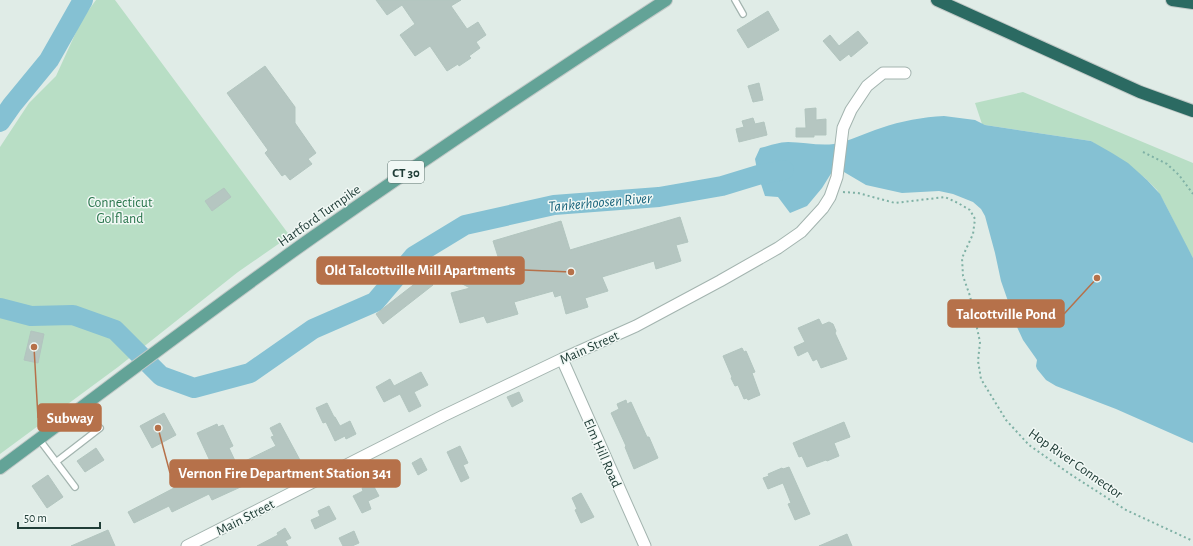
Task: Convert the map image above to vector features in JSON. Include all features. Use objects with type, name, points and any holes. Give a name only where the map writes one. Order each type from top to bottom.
[{"type":"highway","points":[[937,0],[1140,92],[1193,111]]},
{"type":"highway","points":[[1172,0],[1193,3]]},
{"type":"main road","name":"Hartford Turnpike","points":[[0,468],[139,364],[312,238],[456,138],[666,0]]},
{"type":"street","name":"Main Street","points":[[187,546],[443,416],[636,326],[778,248],[801,232],[823,208],[830,197],[837,177],[841,140],[844,128],[851,110],[867,86],[883,74],[905,73]]},
{"type":"street","name":"Elm Hill Road","points":[[562,360],[645,546]]},
{"type":"lane","points":[[735,0],[743,14]]},
{"type":"lane","points":[[56,462],[100,428]]},
{"type":"lane","points":[[40,439],[75,487]]},
{"type":"path","points":[[1143,152],[1167,164],[1193,194]]},
{"type":"path","name":"Hop River Connector","points":[[830,197],[839,197],[844,191],[858,193],[895,203],[945,197],[970,210],[975,219],[973,234],[962,258],[963,276],[970,296],[980,342],[978,361],[981,379],[1006,420],[1029,445],[1076,478],[1126,510],[1193,541]]},
{"type":"green space","name":"Connecticut Golfland","points":[[96,0],[115,0],[290,236],[238,272],[118,367],[0,454],[0,147],[29,103],[56,76],[82,19]]},
{"type":"green space","points":[[1023,92],[1193,163],[1193,258],[1157,190],[1145,178],[1091,141],[982,124],[975,103]]},
{"type":"water","points":[[944,116],[975,120],[985,125],[1091,141],[1128,163],[1160,194],[1193,258],[1193,443],[1116,409],[1056,386],[1046,380],[1037,369],[1037,360],[1023,340],[1017,327],[1001,281],[985,216],[981,209],[973,202],[953,194],[939,191],[902,193],[866,185],[844,172],[832,172],[822,188],[807,206],[790,213],[778,197],[765,196],[758,175],[755,159],[760,148],[785,142],[823,145],[834,144],[896,123],[920,118]]},
{"type":"building","points":[[376,0],[461,0],[451,6],[467,29],[478,22],[486,35],[476,42],[480,48],[469,56],[471,58],[459,66],[458,64],[447,71],[430,46],[415,56],[400,35],[415,24],[402,5],[387,15]]},
{"type":"building","points":[[768,11],[779,30],[748,48],[737,30]]},
{"type":"building","points":[[858,31],[868,43],[851,57],[849,54],[840,61],[823,41],[830,35],[839,46]]},
{"type":"building","points":[[265,66],[295,107],[295,123],[316,153],[308,159],[312,164],[290,180],[285,174],[282,176],[265,153],[268,150],[227,93]]},
{"type":"building","points":[[759,83],[763,100],[753,102],[748,86]]},
{"type":"building","points":[[816,108],[816,120],[826,119],[826,135],[796,137],[796,128],[806,128],[805,109]]},
{"type":"building","points":[[753,118],[755,124],[764,122],[767,135],[739,142],[736,129],[744,127],[742,121]]},
{"type":"building","points":[[224,188],[231,197],[212,211],[205,201]]},
{"type":"building","points":[[680,217],[688,242],[676,245],[681,261],[656,269],[654,261],[602,277],[608,291],[585,298],[588,307],[566,314],[561,295],[555,297],[553,291],[514,302],[518,314],[487,323],[484,316],[460,323],[451,293],[470,288],[453,279],[450,275],[451,269],[454,265],[460,264],[470,275],[501,266],[493,241],[561,221],[570,250]]},
{"type":"building","points":[[426,275],[433,285],[383,324],[376,314]]},
{"type":"building","points":[[819,319],[822,325],[829,322],[833,324],[836,331],[835,333],[847,359],[821,368],[817,359],[813,361],[808,351],[798,356],[794,347],[805,342],[798,328]]},
{"type":"building","points":[[31,331],[44,334],[38,363],[24,360]]},
{"type":"building","points":[[742,348],[744,352],[746,351],[755,372],[752,373],[760,395],[748,400],[747,398],[744,399],[738,385],[735,386],[723,356]]},
{"type":"building","points":[[421,372],[428,385],[414,392],[421,406],[409,412],[400,394],[384,402],[376,387],[390,379],[394,386]]},
{"type":"building","points":[[519,392],[523,401],[512,407],[507,397]]},
{"type":"building","points":[[626,400],[627,404],[631,402],[658,458],[634,469],[625,447],[626,446],[611,413],[619,409],[617,404]]},
{"type":"building","points":[[327,403],[340,426],[350,421],[356,434],[346,439],[345,436],[335,441],[326,422],[323,423],[316,408]]},
{"type":"building","points":[[164,413],[176,435],[152,448],[140,426]]},
{"type":"building","points":[[844,422],[850,437],[834,443],[839,456],[807,467],[802,456],[799,457],[793,443]]},
{"type":"building","points":[[280,423],[301,462],[285,471],[281,464],[243,482],[245,485],[212,500],[209,494],[172,512],[169,506],[134,523],[128,512],[174,488],[171,482],[209,466],[207,463],[210,461],[197,433],[217,424],[218,427],[223,425],[233,446],[229,448],[237,465],[276,446],[271,437],[274,436],[270,428]]},
{"type":"building","points":[[460,446],[468,463],[463,465],[469,478],[461,482],[447,452]]},
{"type":"building","points":[[96,448],[104,460],[85,472],[77,461]]},
{"type":"building","points":[[421,458],[427,470],[418,475],[412,463]]},
{"type":"building","points":[[789,467],[810,514],[795,520],[788,504],[791,503],[783,483],[768,489],[763,478],[769,476],[768,474],[782,468]]},
{"type":"building","points":[[48,475],[63,497],[47,508],[32,486]]},
{"type":"building","points":[[372,483],[379,496],[368,501],[371,509],[362,513],[353,496],[363,491],[362,488]]},
{"type":"building","points":[[581,493],[594,517],[581,523],[575,510],[577,509],[572,498]]},
{"type":"building","points":[[329,506],[336,519],[315,529],[311,520],[320,516],[318,511]]},
{"type":"building","points":[[285,528],[291,538],[285,541],[288,546],[257,546],[278,535],[277,533]]},
{"type":"building","points":[[108,530],[115,546],[71,546]]},
{"type":"building","points":[[354,531],[359,543],[352,546],[343,546],[339,538]]},
{"type":"building","points":[[847,534],[852,546],[819,546]]},
{"type":"waterway","points":[[0,122],[49,60],[83,0]]},
{"type":"waterway","name":"Tankerhoosen River","points":[[0,308],[31,316],[73,315],[115,330],[161,376],[194,388],[250,373],[313,329],[375,302],[414,256],[465,225],[554,205],[659,197],[722,186],[758,175],[784,170]]},
{"type":"place","name":"Old Talcottville Mill Apartments","points":[[571,272]]},
{"type":"place","name":"Talcottville Pond","points":[[1097,278]]},
{"type":"place","name":"Subway","points":[[34,347]]},
{"type":"place","name":"Vernon Fire Department Station 341","points":[[158,428]]}]
